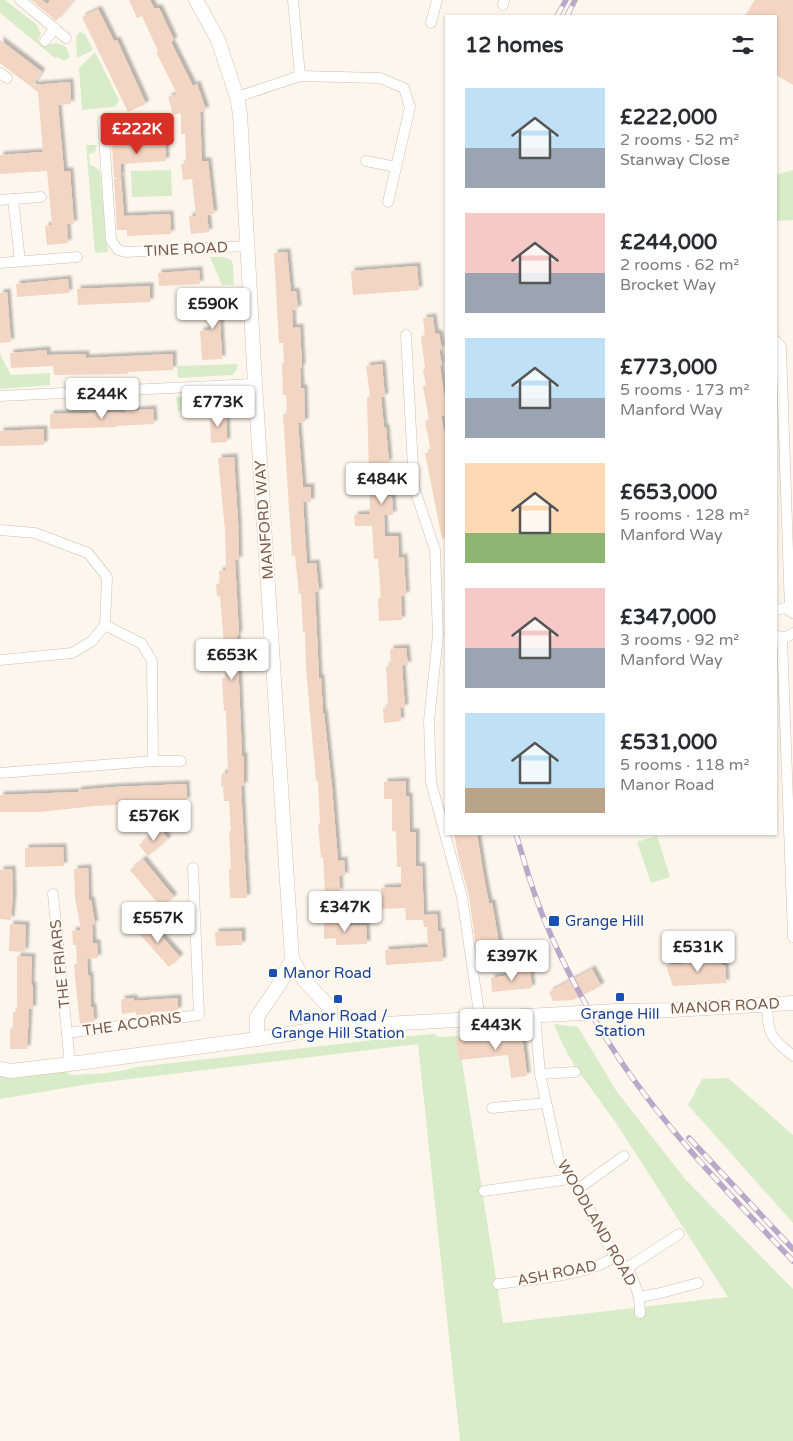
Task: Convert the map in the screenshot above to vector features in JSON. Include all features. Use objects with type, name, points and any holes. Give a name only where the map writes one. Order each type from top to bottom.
[{"type":"street","points":[[20,0],[66,38]]},
{"type":"street","name":"MANFORD WAY","points":[[196,0],[218,40],[237,97],[240,114],[255,384],[292,959],[304,980],[330,1008],[331,1027]]},
{"type":"street","points":[[293,0],[300,76]]},
{"type":"street","points":[[431,23],[437,0]]},
{"type":"street","points":[[45,41],[55,28]]},
{"type":"street","points":[[237,97],[300,76],[380,78],[404,88],[410,107],[388,202]]},
{"type":"street","name":"TINE ROAD","points":[[103,120],[111,240],[118,250],[126,252],[247,246]]},
{"type":"street","points":[[366,161],[396,167]]},
{"type":"street","points":[[0,200],[41,197]]},
{"type":"street","points":[[12,199],[20,261]]},
{"type":"street","points":[[0,263],[77,257]]},
{"type":"street","points":[[406,335],[414,487],[435,550],[438,635],[429,721],[431,782],[445,834]]},
{"type":"street","points":[[777,342],[781,347],[791,612]]},
{"type":"street","points":[[0,396],[255,384]]},
{"type":"street","points":[[0,530],[35,533],[88,553],[107,577],[105,625],[92,641],[72,653],[0,660]]},
{"type":"street","points":[[777,610],[785,608],[791,612]]},
{"type":"street","points":[[105,625],[142,644],[152,661],[153,761]]},
{"type":"street","points":[[793,633],[779,637],[793,937]]},
{"type":"street","points":[[0,773],[153,761],[181,761]]},
{"type":"street","points":[[445,835],[462,897],[480,1019]]},
{"type":"street","name":"THE ACORNS","points":[[67,1033],[199,1015],[192,868]]},
{"type":"street","name":"THE FRIARS","points":[[52,894],[70,1064]]},
{"type":"street","name":"MANFORD WAY","points":[[257,1039],[257,1017],[282,980],[292,959]]},
{"type":"street","name":"MANOR ROAD","points":[[0,1069],[11,1071],[70,1064],[331,1027],[793,1003]]},
{"type":"street","points":[[767,1004],[768,1028],[774,1040],[793,1056]]},
{"type":"street","name":"WOODLAND ROAD","points":[[535,1016],[540,1074],[559,1161],[578,1189],[615,1256],[627,1268],[639,1297],[640,1312]]},
{"type":"street","points":[[540,1074],[575,1072]]},
{"type":"street","points":[[492,1108],[546,1103]]},
{"type":"street","points":[[578,1189],[624,1156]]},
{"type":"street","points":[[484,1190],[570,1179]]},
{"type":"street","points":[[627,1268],[679,1234]]},
{"type":"street","name":"ASH ROAD","points":[[498,1284],[589,1270],[615,1256]]},
{"type":"street","points":[[639,1297],[698,1283]]},
{"type":"green space","points":[[0,0],[5,0],[36,24],[41,33],[38,41],[46,47],[56,44],[66,47],[70,57],[64,61],[57,57],[55,58],[0,13]]},
{"type":"green space","points":[[80,32],[85,34],[93,50],[77,58],[76,37]]},
{"type":"green space","points":[[95,52],[119,100],[114,107],[82,110],[79,68]]},
{"type":"green space","points":[[86,145],[97,145],[95,152],[89,154],[90,165],[100,171],[108,252],[95,253]]},
{"type":"green space","points":[[171,170],[172,196],[132,197],[131,171]]},
{"type":"green space","points":[[793,170],[793,220],[777,221],[777,175]]},
{"type":"green space","points":[[210,257],[223,257],[231,260],[234,285],[222,285]]},
{"type":"green space","points":[[0,354],[11,375],[50,373],[50,385],[0,389]]},
{"type":"green space","points":[[238,364],[236,371],[232,375],[178,378],[177,366]]},
{"type":"green space","points":[[230,395],[237,400],[241,408],[178,411],[176,397]]},
{"type":"green space","points":[[657,836],[670,877],[651,883],[637,842]]},
{"type":"green space","points":[[554,1024],[578,1027],[617,1092],[685,1179],[793,1289],[793,1441],[460,1441],[418,1044],[89,1084],[0,1099],[0,1072],[67,1069],[69,1075],[103,1073],[137,1067],[409,1036],[434,1034],[439,1037],[458,1036],[503,1323],[728,1297],[616,1123],[574,1065]]},
{"type":"green space","points":[[728,1078],[793,1135],[793,1223],[688,1105],[702,1079]]},
{"type":"building","points":[[31,0],[42,0],[47,4],[51,0],[74,0],[56,21]]},
{"type":"building","points":[[129,0],[150,0],[154,8],[159,8],[174,40],[171,42],[193,86],[197,84],[206,110],[200,112],[202,161],[208,161],[214,214],[207,215],[209,232],[191,234],[189,216],[196,216],[192,179],[183,180],[181,164],[186,163],[185,134],[181,134],[181,113],[173,115],[168,97],[177,94],[156,52],[158,51],[142,16],[137,18]]},
{"type":"building","points":[[755,0],[793,0],[793,85],[777,76],[777,15],[746,15]]},
{"type":"building","points":[[98,9],[114,41],[117,40],[146,104],[128,112],[82,17]]},
{"type":"building","points":[[0,40],[42,72],[33,85],[70,82],[71,104],[58,105],[64,171],[70,171],[74,224],[67,224],[68,243],[47,245],[45,226],[52,225],[47,171],[0,174],[0,155],[43,152],[38,92],[0,63]]},
{"type":"building","points":[[165,142],[166,161],[121,164],[121,177],[114,178],[112,146]]},
{"type":"building","points":[[121,178],[124,216],[170,214],[171,234],[127,236],[127,230],[117,230],[114,179]]},
{"type":"building","points":[[287,252],[291,292],[296,291],[298,309],[292,310],[293,328],[300,327],[301,388],[304,388],[305,422],[298,423],[303,487],[311,487],[311,502],[303,502],[307,564],[316,563],[319,592],[315,592],[319,678],[321,678],[338,861],[344,860],[345,876],[339,876],[340,892],[325,892],[323,857],[321,858],[318,825],[320,824],[318,781],[316,781],[306,668],[305,632],[303,632],[301,593],[299,594],[295,555],[292,556],[283,414],[287,414],[286,395],[283,395],[283,343],[279,343],[274,253]]},
{"type":"building","points":[[417,266],[419,290],[353,295],[351,271]]},
{"type":"building","points":[[199,270],[200,284],[159,286],[158,273]]},
{"type":"building","points":[[68,279],[69,293],[17,297],[16,284]]},
{"type":"building","points":[[150,286],[150,302],[78,305],[77,289]]},
{"type":"building","points":[[7,292],[11,342],[0,343],[0,293]]},
{"type":"building","points":[[223,295],[225,320],[220,320],[222,359],[202,360],[200,331],[211,330],[208,296]]},
{"type":"building","points":[[433,317],[435,333],[439,334],[442,349],[439,350],[445,400],[445,415],[441,416],[445,436],[445,538],[442,539],[425,453],[431,452],[425,421],[429,420],[423,387],[426,385],[421,337],[425,335],[423,318]]},
{"type":"building","points":[[47,350],[47,355],[86,354],[86,358],[173,354],[173,370],[128,372],[128,374],[54,375],[53,366],[11,368],[10,353]]},
{"type":"building","points":[[382,364],[385,397],[381,397],[389,463],[385,463],[388,496],[392,497],[393,515],[384,515],[385,536],[398,536],[399,558],[404,557],[406,595],[401,596],[402,620],[379,621],[378,598],[381,598],[378,559],[374,559],[372,526],[355,526],[354,515],[370,514],[367,398],[370,396],[366,366]]},
{"type":"building","points":[[153,409],[154,424],[50,429],[50,414],[125,412]]},
{"type":"building","points":[[226,414],[227,442],[211,443],[210,415]]},
{"type":"building","points":[[44,429],[44,445],[0,446],[0,431]]},
{"type":"building","points":[[234,457],[239,560],[235,560],[239,635],[237,635],[242,756],[244,756],[244,786],[241,786],[247,898],[230,898],[229,831],[231,831],[229,801],[224,801],[223,786],[221,786],[222,773],[228,773],[226,711],[224,711],[222,678],[225,678],[224,644],[220,596],[217,597],[216,584],[220,584],[219,571],[226,570],[225,530],[218,458]]},
{"type":"building","points":[[406,648],[408,665],[402,665],[405,708],[400,708],[401,721],[384,723],[383,708],[388,707],[386,666],[391,665],[390,649]]},
{"type":"building","points":[[406,781],[406,796],[409,796],[410,832],[416,832],[416,866],[422,866],[424,915],[437,914],[438,932],[441,931],[443,961],[386,965],[385,950],[428,947],[427,927],[424,927],[423,920],[406,920],[405,908],[382,909],[381,888],[401,887],[401,867],[397,867],[396,832],[392,831],[392,799],[384,799],[384,782]]},
{"type":"building","points":[[186,784],[187,801],[95,806],[40,812],[0,812],[0,795],[78,792],[78,790],[115,787]]},
{"type":"building","points":[[160,828],[168,839],[148,856],[139,845]]},
{"type":"building","points":[[454,835],[477,835],[489,903],[492,903],[500,948],[482,952],[481,946],[476,947],[469,896]]},
{"type":"building","points":[[63,847],[64,866],[25,867],[25,848]]},
{"type":"building","points":[[143,859],[174,897],[161,907],[130,870]]},
{"type":"building","points":[[88,868],[89,900],[91,900],[95,924],[92,925],[93,943],[97,943],[98,958],[87,959],[94,1022],[80,1024],[74,964],[77,964],[76,945],[73,945],[72,931],[81,930],[75,898],[74,869]]},
{"type":"building","points":[[12,869],[11,920],[0,919],[0,870]]},
{"type":"building","points":[[147,920],[180,957],[169,967],[136,930]]},
{"type":"building","points":[[324,920],[338,920],[338,925],[366,925],[367,944],[336,945],[336,938],[324,939]]},
{"type":"building","points":[[10,924],[26,925],[25,952],[9,951]]},
{"type":"building","points":[[242,931],[242,945],[216,946],[215,932]]},
{"type":"building","points":[[17,956],[32,957],[31,985],[33,985],[33,1009],[29,1009],[27,1049],[10,1049],[10,1029],[13,1028],[13,1012],[17,1012]]},
{"type":"building","points":[[722,956],[722,965],[725,965],[726,983],[673,986],[666,965],[713,962],[713,957]]},
{"type":"building","points":[[592,969],[601,986],[573,1000],[553,1001],[549,992]]},
{"type":"building","points":[[530,970],[532,988],[492,992],[491,978],[509,975],[509,972]]},
{"type":"building","points":[[134,998],[134,1001],[178,998],[178,1011],[151,1012],[151,1014],[136,1015],[136,1012],[122,1014],[121,999]]},
{"type":"building","points":[[522,1034],[527,1076],[511,1078],[508,1055],[459,1060],[456,1040]]},
{"type":"railway","points":[[558,15],[566,0]]},
{"type":"railway","points":[[568,15],[575,0]]},
{"type":"railway","points":[[516,835],[535,895],[562,959],[596,1022],[620,1060],[681,1139],[793,1261]]},
{"type":"railway","points":[[689,1138],[793,1249]]},
{"type":"place","name":"Grange Hill","points":[[554,921]]},
{"type":"place","name":"Manor Road","points":[[273,973]]},
{"type":"place","name":"Grange Hill Station","points":[[620,997]]},
{"type":"place","name":"Manor Road / Grange Hill Station","points":[[338,999]]}]
